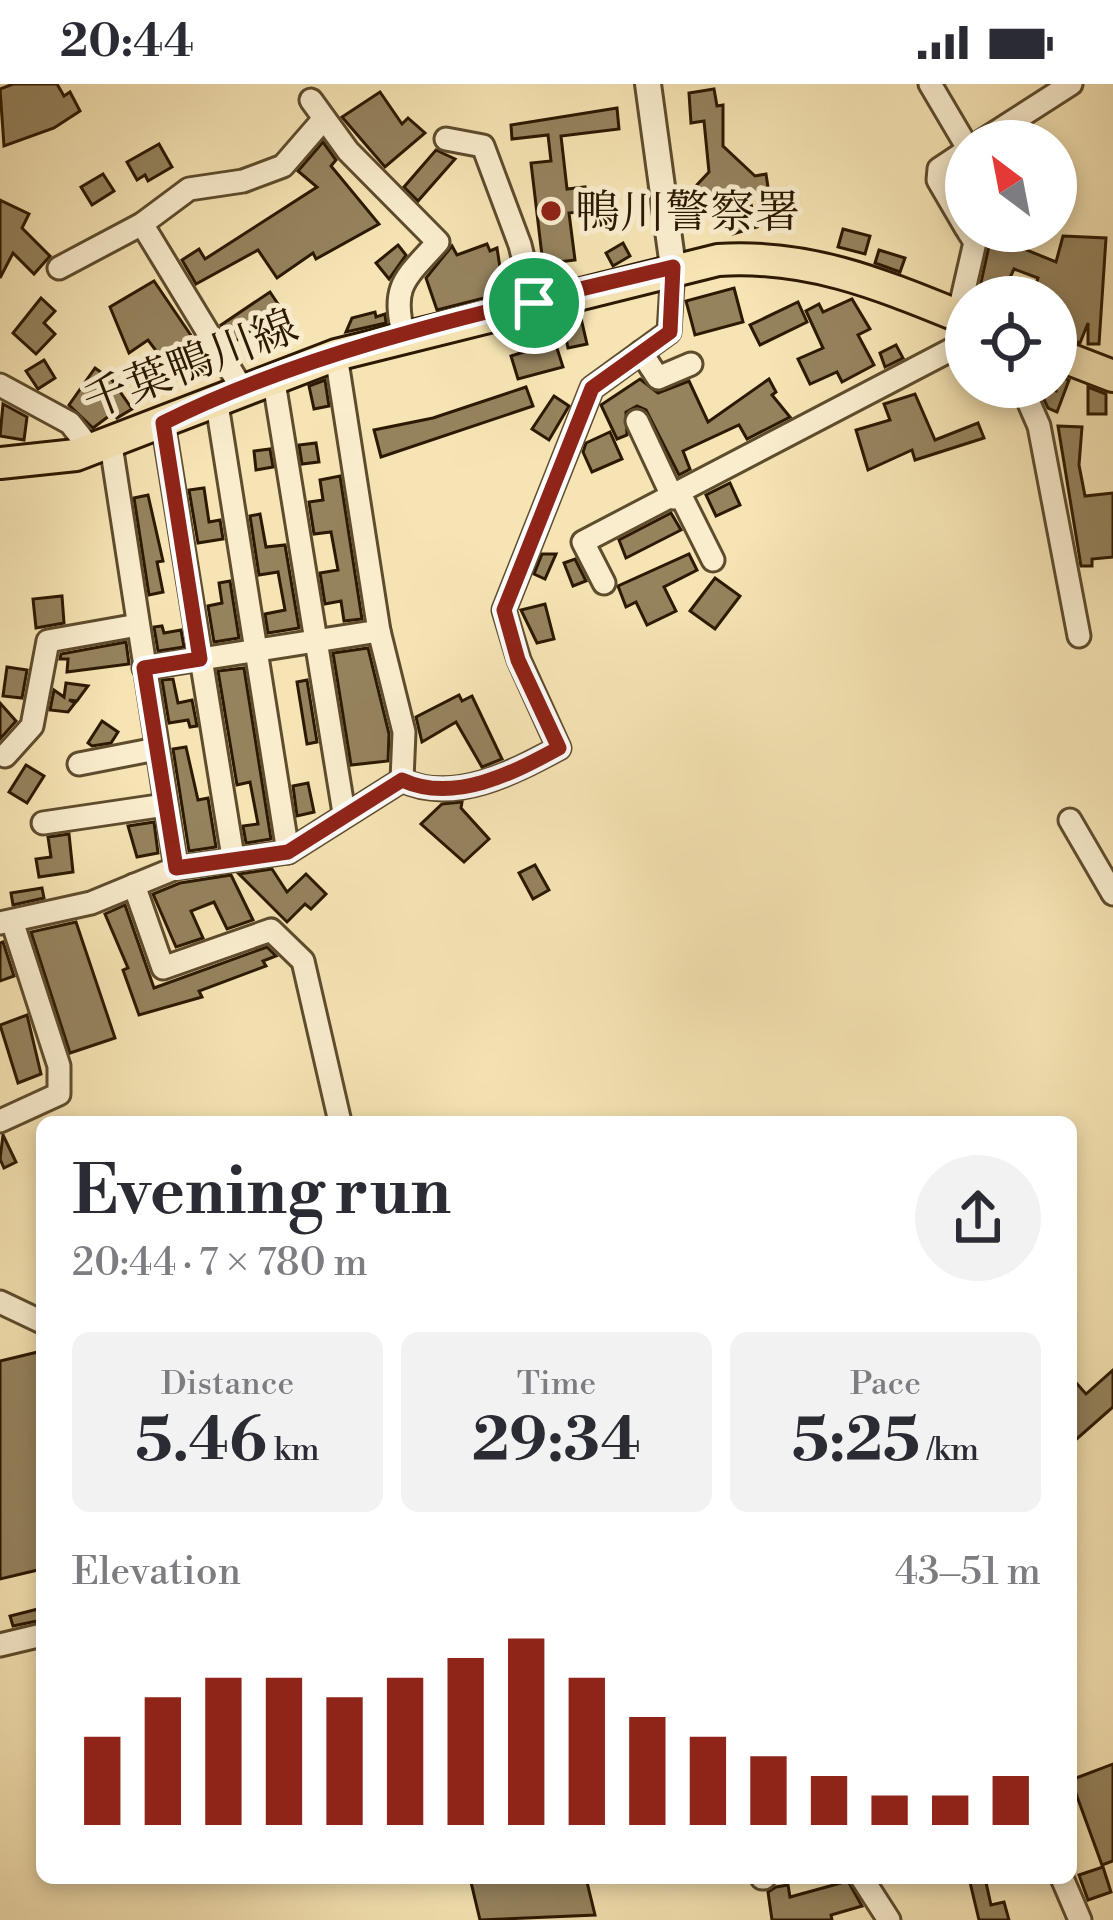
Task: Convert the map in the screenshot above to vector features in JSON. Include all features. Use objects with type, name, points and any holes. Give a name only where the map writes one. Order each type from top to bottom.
[{"type":"main road","name":"千葉鴨川線","points":[[0,463],[102,448],[228,392],[336,355],[673,267],[757,257],[797,260],[869,279],[945,317]]},
{"type":"main road","points":[[1077,362],[1113,376]]},
{"type":"street","points":[[0,1121],[58,1094],[59,1066],[6,924],[176,868],[288,852],[402,780],[419,786],[471,786],[496,780],[559,748],[518,660],[504,610],[592,388],[670,332],[673,267],[648,84]]},
{"type":"street","points":[[930,84],[950,120]]},
{"type":"street","points":[[1015,120],[1071,84]]},
{"type":"street","points":[[310,100],[322,121],[438,242],[399,287],[396,304],[404,337]]},
{"type":"street","points":[[59,268],[142,224],[189,189],[243,181],[283,166],[322,121]]},
{"type":"street","points":[[446,139],[483,146],[520,245],[534,303]]},
{"type":"street","points":[[945,164],[938,169],[945,192]]},
{"type":"street","points":[[142,224],[228,392],[257,651],[288,852]]},
{"type":"street","points":[[604,583],[583,542],[676,496],[945,337]]},
{"type":"street","points":[[641,352],[658,378],[691,364]]},
{"type":"street","points":[[336,355],[379,631],[404,732],[402,780]]},
{"type":"street","points":[[273,376],[344,813]]},
{"type":"street","points":[[0,385],[70,423],[102,448],[138,625],[176,868]]},
{"type":"street","points":[[1031,408],[1039,426],[1079,636]]},
{"type":"street","points":[[637,421],[713,560]]},
{"type":"street","points":[[163,423],[233,857]]},
{"type":"street","points":[[5,756],[32,726],[48,641],[138,625]]},
{"type":"street","points":[[144,668],[379,631]]},
{"type":"street","points":[[79,764],[156,749]]},
{"type":"street","points":[[43,823],[165,805]]},
{"type":"street","points":[[1070,820],[1113,894]]},
{"type":"street","points":[[134,885],[164,968],[271,930],[303,961],[339,1116]]},
{"type":"street","points":[[0,1302],[36,1319]]},
{"type":"street","points":[[0,1645],[36,1636]]},
{"type":"street","points":[[866,1884],[889,1920]]},
{"type":"street","points":[[1065,1884],[1080,1920]]},
{"type":"building","points":[[13,84],[57,84],[64,96],[70,92],[80,111],[54,128],[4,146],[0,89]]},
{"type":"building","points":[[714,89],[717,106],[723,105],[723,146],[755,176],[766,174],[769,194],[749,197],[757,227],[733,234],[729,219],[694,188],[709,172],[704,121],[691,123],[689,93]]},
{"type":"building","points":[[380,92],[402,124],[408,118],[425,133],[385,167],[342,117]]},
{"type":"building","points":[[617,108],[619,129],[561,136],[567,189],[585,187],[588,211],[569,213],[575,260],[543,264],[531,163],[551,161],[548,135],[512,139],[511,125]]},
{"type":"building","points":[[323,142],[336,160],[331,166],[379,224],[316,259],[313,253],[277,278],[258,250],[196,284],[182,260],[199,249],[205,259],[317,187],[298,171]]},
{"type":"building","points":[[159,144],[172,167],[148,181],[145,175],[137,180],[127,162]]},
{"type":"building","points":[[436,150],[455,159],[418,201],[404,187]]},
{"type":"building","points":[[103,174],[114,191],[92,205],[81,187]]},
{"type":"building","points":[[0,200],[29,214],[22,228],[50,256],[34,274],[13,253],[0,278]]},
{"type":"building","points":[[843,229],[870,236],[865,254],[838,247]]},
{"type":"building","points":[[1077,237],[1106,238],[1099,344],[1088,344],[1088,323],[1077,342],[1077,276],[1033,276],[1014,269],[1011,276],[982,276],[988,252],[1032,252],[1056,262],[1059,252],[1077,252]]},
{"type":"building","points":[[623,243],[630,256],[613,266],[606,253]]},
{"type":"building","points":[[487,244],[490,251],[497,248],[504,293],[437,310],[426,278],[452,246],[457,255]]},
{"type":"building","points":[[398,245],[406,255],[389,279],[376,263]]},
{"type":"building","points":[[879,250],[905,258],[900,272],[875,263]]},
{"type":"building","points":[[154,281],[205,356],[199,360],[196,355],[172,372],[148,340],[129,353],[110,307]]},
{"type":"building","points":[[734,288],[743,322],[695,335],[686,301]]},
{"type":"building","points":[[270,292],[282,310],[234,342],[229,339],[221,325]]},
{"type":"building","points":[[41,298],[55,311],[44,323],[55,334],[36,354],[13,333]]},
{"type":"building","points":[[852,299],[870,329],[858,335],[874,365],[842,382],[837,372],[810,384],[798,359],[823,348],[806,311],[819,304],[823,312]]},
{"type":"building","points":[[798,302],[807,322],[760,345],[750,325]]},
{"type":"building","points":[[375,312],[376,317],[385,314],[386,323],[346,332],[352,318]]},
{"type":"building","points":[[580,314],[587,344],[568,348],[562,319]]},
{"type":"building","points":[[555,342],[563,367],[518,379],[511,356]]},
{"type":"building","points":[[896,345],[903,358],[885,367],[880,353]]},
{"type":"building","points":[[44,360],[55,378],[38,389],[26,371]]},
{"type":"building","points":[[95,368],[112,380],[132,409],[117,418],[113,413],[93,428],[69,405]]},
{"type":"building","points":[[640,379],[658,393],[689,381],[708,422],[769,379],[776,392],[772,395],[790,417],[747,439],[739,425],[683,451],[690,469],[679,475],[646,410],[637,406],[626,412],[627,435],[617,439],[601,405]]},
{"type":"building","points":[[325,380],[329,406],[314,409],[309,386]]},
{"type":"building","points":[[526,387],[533,406],[381,457],[374,430],[433,418]]},
{"type":"building","points":[[1088,387],[1106,394],[1106,414],[1088,414]]},
{"type":"building","points":[[915,394],[935,440],[978,423],[984,438],[915,460],[912,450],[868,470],[856,430],[890,420],[884,404]]},
{"type":"building","points":[[554,396],[569,406],[549,440],[532,429]]},
{"type":"building","points":[[3,404],[27,417],[24,440],[0,436]]},
{"type":"building","points":[[1058,426],[1082,427],[1079,465],[1085,496],[1113,493],[1113,557],[1092,559],[1092,566],[1081,566]]},
{"type":"building","points":[[610,432],[622,459],[592,472],[583,452],[586,443]]},
{"type":"building","points":[[316,443],[319,462],[302,464],[299,445]]},
{"type":"building","points":[[270,449],[273,467],[256,470],[254,451]]},
{"type":"building","points":[[340,476],[362,619],[344,621],[341,601],[325,604],[320,573],[338,570],[331,532],[314,534],[309,502],[323,500],[320,480]]},
{"type":"building","points":[[730,483],[740,505],[716,516],[706,495]]},
{"type":"building","points":[[204,488],[209,522],[220,520],[223,539],[198,543],[189,490]]},
{"type":"building","points":[[148,495],[163,561],[157,562],[163,592],[149,595],[134,498]]},
{"type":"building","points":[[671,513],[681,530],[626,558],[619,540]]},
{"type":"building","points":[[260,514],[266,547],[285,545],[299,628],[268,633],[265,614],[285,610],[278,572],[259,575],[250,516]]},
{"type":"building","points":[[542,554],[556,554],[545,579],[534,574]]},
{"type":"building","points":[[689,554],[697,570],[664,587],[676,611],[647,625],[636,602],[626,607],[618,586]]},
{"type":"building","points":[[575,559],[586,581],[573,586],[564,563]]},
{"type":"building","points":[[715,578],[740,596],[715,629],[690,611]]},
{"type":"building","points":[[230,581],[239,638],[214,642],[208,606],[222,603],[219,583]]},
{"type":"building","points":[[62,596],[64,623],[36,628],[33,599]]},
{"type":"building","points":[[545,604],[554,639],[537,643],[521,610]]},
{"type":"building","points":[[162,626],[164,633],[181,630],[184,647],[158,651],[154,627]]},
{"type":"building","points":[[126,642],[129,664],[67,672],[68,659],[60,659],[61,654]]},
{"type":"building","points":[[368,648],[389,734],[388,761],[351,765],[333,653]]},
{"type":"building","points":[[7,667],[27,670],[22,698],[3,696]]},
{"type":"building","points":[[244,668],[271,839],[246,843],[243,826],[258,824],[250,782],[237,785],[218,671]]},
{"type":"building","points":[[173,679],[178,703],[192,700],[197,726],[190,727],[188,720],[169,723],[162,680]]},
{"type":"building","points":[[307,680],[317,742],[307,744],[297,682]]},
{"type":"building","points":[[66,683],[88,686],[77,701],[69,700],[75,703],[68,712],[50,710],[54,690],[64,697]]},
{"type":"building","points":[[459,695],[462,701],[472,696],[502,759],[482,767],[456,722],[422,742],[416,717]]},
{"type":"building","points":[[0,703],[16,721],[0,739]]},
{"type":"building","points":[[102,721],[118,732],[111,743],[92,746],[88,743]]},
{"type":"building","points":[[186,747],[198,800],[208,798],[216,847],[189,851],[173,749]]},
{"type":"building","points":[[26,765],[44,776],[27,803],[9,792]]},
{"type":"building","points":[[308,783],[314,812],[297,816],[293,786]]},
{"type":"building","points":[[462,802],[461,808],[489,839],[464,862],[421,824],[442,804]]},
{"type":"building","points":[[154,822],[158,853],[137,857],[128,826]]},
{"type":"building","points":[[69,834],[73,872],[39,877],[36,859],[51,857],[48,837]]},
{"type":"building","points":[[535,865],[549,890],[533,899],[519,873]]},
{"type":"building","points":[[272,869],[287,892],[306,874],[326,894],[311,909],[305,904],[287,922],[239,874]]},
{"type":"building","points":[[231,875],[253,920],[227,929],[214,902],[191,911],[203,938],[176,947],[153,894],[180,883]]},
{"type":"building","points":[[42,888],[44,898],[13,905],[11,893]]},
{"type":"building","points":[[125,905],[154,988],[267,947],[276,956],[263,961],[266,966],[199,991],[202,997],[139,1015],[123,970],[128,968],[105,914]]},
{"type":"building","points":[[76,922],[115,1038],[70,1053],[31,932]]},
{"type":"building","points":[[0,943],[14,976],[0,981]]},
{"type":"building","points":[[27,1015],[41,1074],[18,1083],[0,1025]]},
{"type":"building","points":[[3,1135],[16,1162],[4,1168],[0,1159]]},
{"type":"building","points":[[36,1352],[36,1570],[0,1579],[0,1361]]},
{"type":"building","points":[[1113,1370],[1113,1407],[1077,1439],[1077,1384],[1086,1394]]},
{"type":"building","points":[[36,1610],[36,1621],[13,1626],[10,1616]]},
{"type":"building","points":[[1113,1764],[1113,1861],[1102,1865],[1077,1796],[1077,1778]]},
{"type":"building","points":[[1103,1867],[1111,1892],[1088,1900],[1079,1875]]},
{"type":"building","points":[[471,1884],[587,1884],[595,1915],[480,1920]]},
{"type":"building","points":[[850,1884],[862,1906],[831,1915],[832,1920],[772,1920],[768,1892],[788,1885],[790,1897]]},
{"type":"building","points":[[970,1884],[986,1884],[991,1905],[1004,1902],[1009,1920],[979,1920]]},
{"type":"place","name":"鴨川警察署","points":[[551,211]]},
{"type":"route","points":[[673,267],[676,277],[670,332],[600,377],[592,388],[504,610],[518,660],[559,748],[496,780],[471,786],[419,786],[402,780],[288,852],[176,868],[144,668],[200,659],[163,423],[303,365],[534,303],[673,267]]}]
